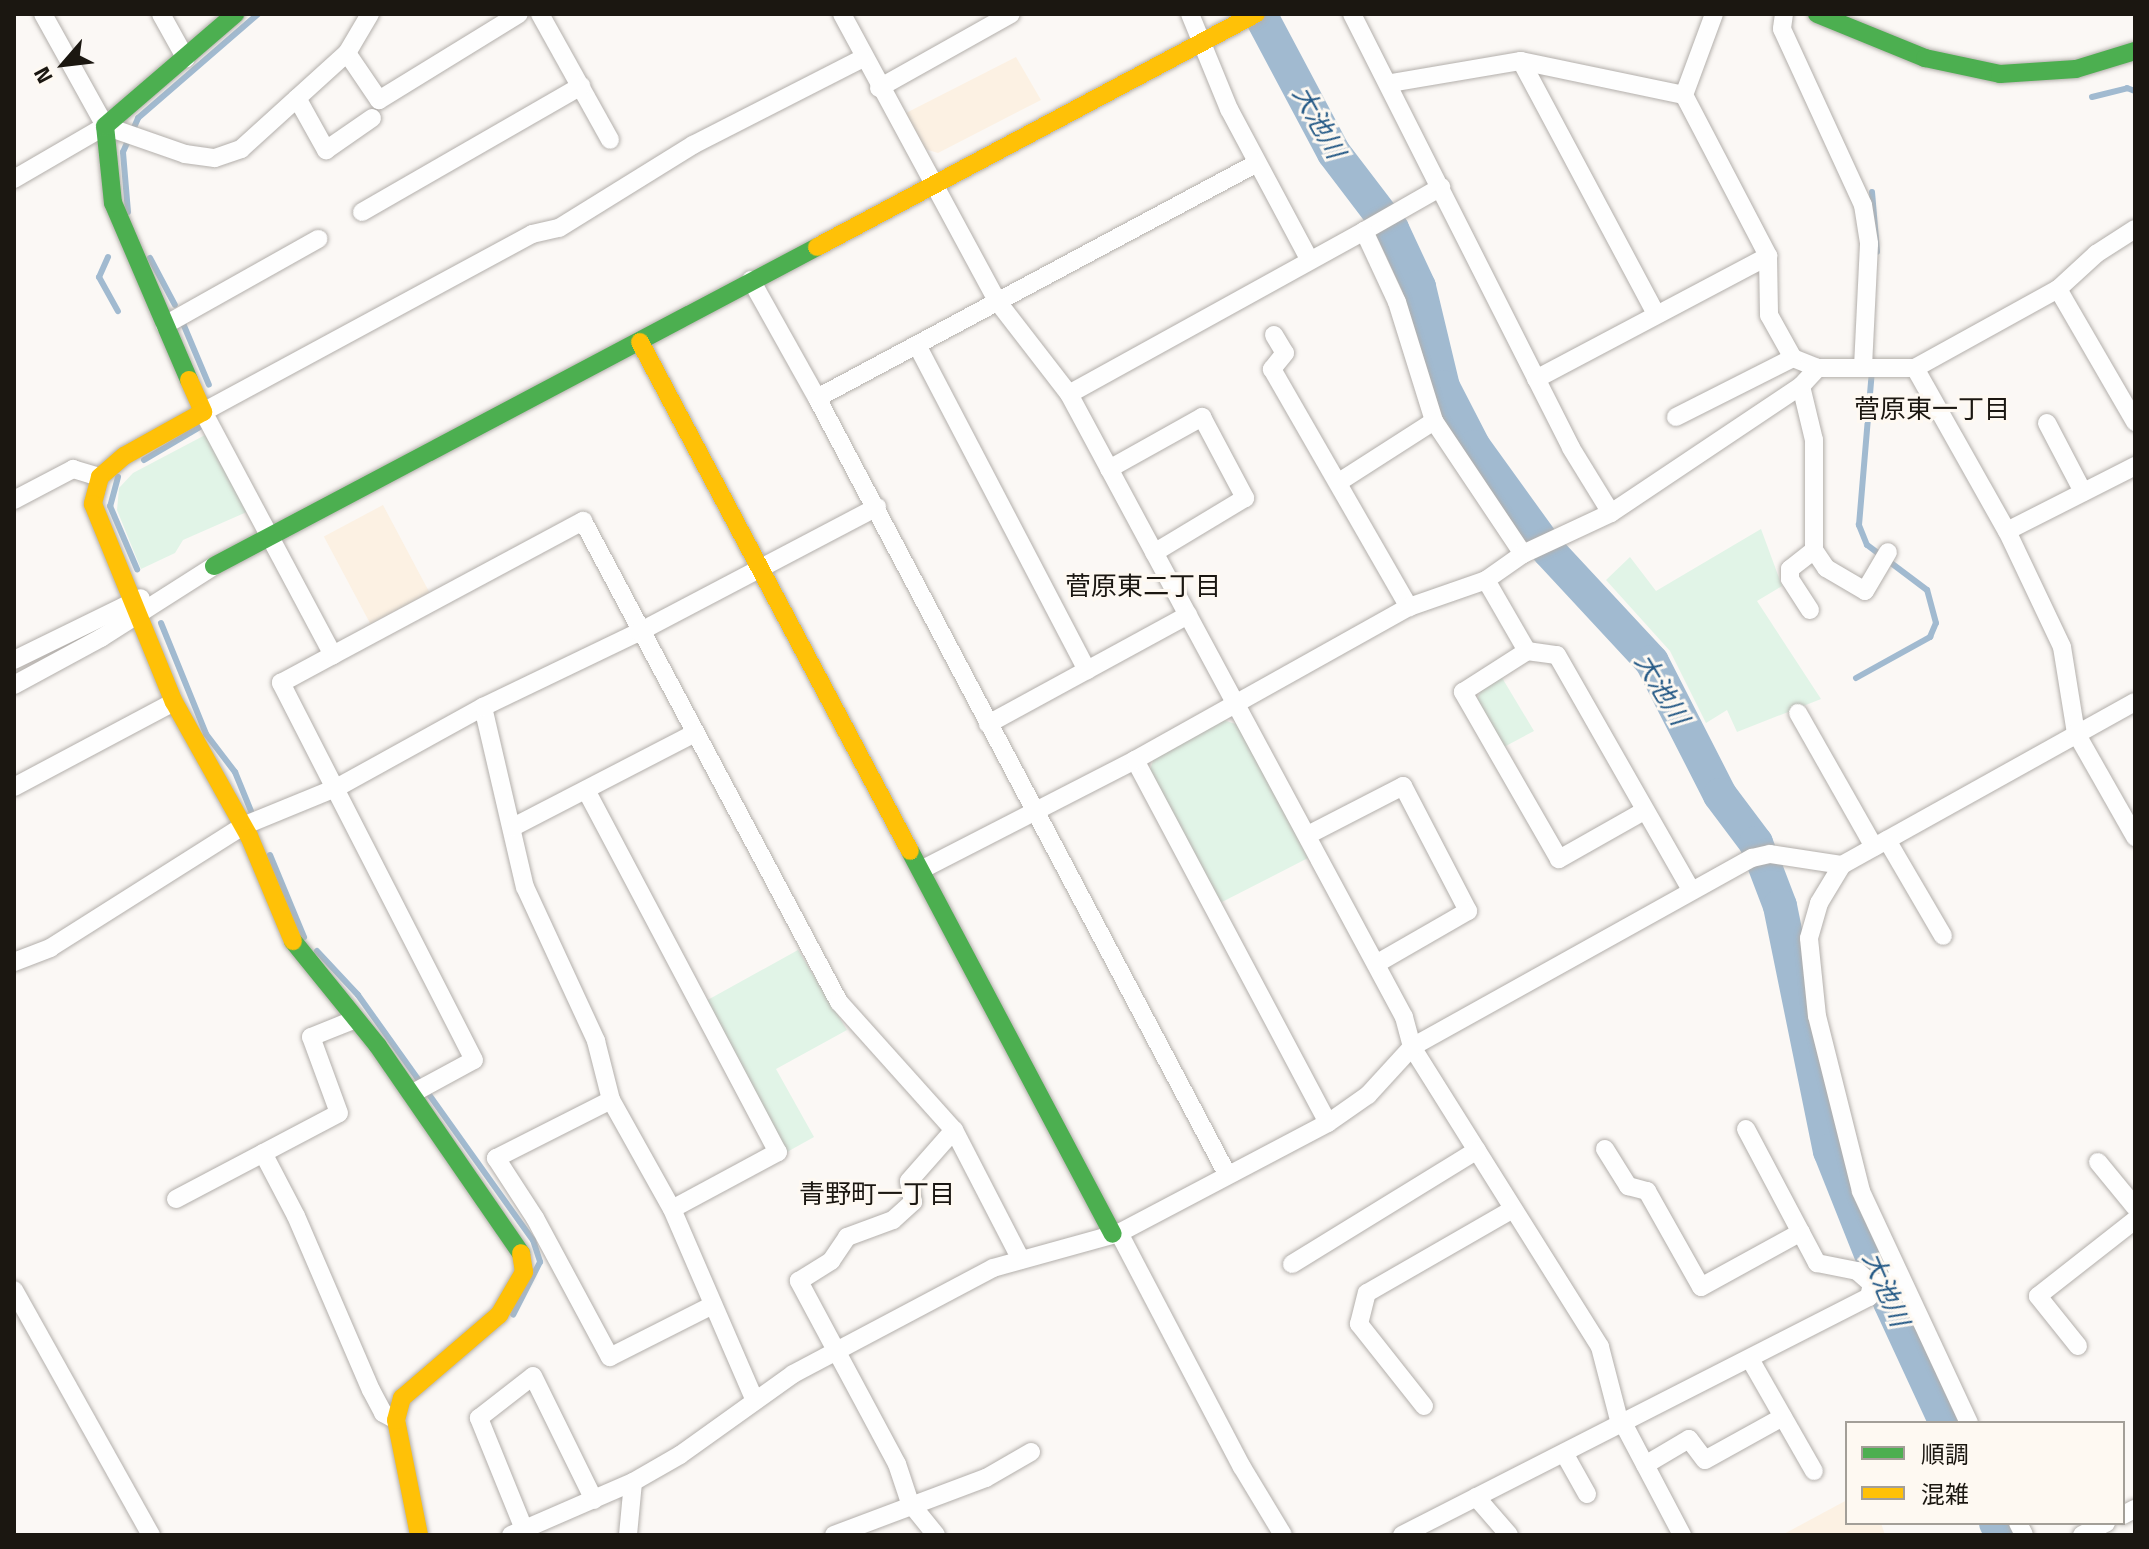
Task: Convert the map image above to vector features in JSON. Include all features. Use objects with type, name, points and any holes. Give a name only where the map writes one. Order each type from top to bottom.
[{"type":"street","points":[[43,14],[105,126],[113,203],[203,412],[272,534],[333,655]]},
{"type":"street","points":[[161,14],[186,59]]},
{"type":"street","points":[[14,179],[105,126],[235,14]]},
{"type":"street","points":[[105,126],[185,154],[215,158],[241,149],[347,53],[370,14]]},
{"type":"street","points":[[347,53],[379,100],[519,14]]},
{"type":"street","points":[[540,14],[610,140]]},
{"type":"street","points":[[843,14],[879,88],[900,114],[998,302],[1069,394],[1239,704],[1404,1017],[1412,1047],[1600,1347],[1622,1424],[1682,1535]]},
{"type":"street","points":[[879,88],[1011,14]]},
{"type":"street","points":[[1190,14],[1257,163],[1309,259]]},
{"type":"street","points":[[1352,14],[1391,83],[1536,379],[1611,513]]},
{"type":"street","points":[[1714,14],[1684,95],[1768,256],[1769,315],[1793,358],[1818,368],[1915,368],[2058,289],[2096,254],[2135,229]]},
{"type":"street","points":[[1784,14],[1782,29],[1863,205],[1869,244],[1869,368]]},
{"type":"street","points":[[1817,14],[1961,69],[2039,74],[2130,53],[2135,73]]},
{"type":"street","points":[[14,685],[137,607],[272,534],[1248,18]]},
{"type":"street","points":[[419,1535],[396,1420],[402,1398],[499,1315],[524,1272],[523,1256],[420,1089],[356,1019],[285,931],[243,826],[174,702],[93,504],[100,477],[124,456],[203,412],[532,234],[559,228],[693,145],[863,58]]},
{"type":"street","points":[[1391,83],[1521,61],[1684,95]]},
{"type":"street","points":[[1521,61],[1656,314]]},
{"type":"street","points":[[362,212],[581,86]]},
{"type":"street","points":[[297,98],[326,150],[372,118]]},
{"type":"street","points":[[817,398],[1257,163]]},
{"type":"street","points":[[1069,394],[1441,187]]},
{"type":"street","points":[[1364,231],[1397,302],[1434,421],[1527,552]]},
{"type":"street","points":[[165,325],[318,239]]},
{"type":"street","points":[[1536,379],[1768,256]]},
{"type":"street","points":[[751,280],[877,507],[988,724],[1226,1172]]},
{"type":"street","points":[[2058,289],[2128,387],[2135,422]]},
{"type":"street","points":[[1274,335],[1285,353],[1272,369],[1409,607]]},
{"type":"street","points":[[640,342],[1242,1467],[1283,1535]]},
{"type":"street","points":[[917,345],[1087,670]]},
{"type":"street","points":[[1676,417],[1793,358]]},
{"type":"street","points":[[921,870],[1239,704],[1409,607],[1486,580],[1527,552],[1611,513],[1801,386],[1818,368]]},
{"type":"street","points":[[1915,368],[2007,531],[2062,647],[2076,733],[2135,837]]},
{"type":"street","points":[[1801,386],[1814,440],[1814,550],[1826,568],[1865,591],[1885,556]]},
{"type":"street","points":[[1109,469],[1202,417],[1245,498],[1154,553]]},
{"type":"street","points":[[1339,482],[1434,421]]},
{"type":"street","points":[[2047,423],[2083,492]]},
{"type":"street","points":[[2007,531],[2135,466]]},
{"type":"street","points":[[14,500],[73,469],[100,477]]},
{"type":"street","points":[[14,962],[50,948],[243,826],[338,787],[483,707],[639,632],[877,507]]},
{"type":"street","points":[[420,1089],[474,1060],[338,787],[281,683],[583,521],[639,632],[839,1002],[954,1130],[1021,1260]]},
{"type":"street","points":[[1810,610],[1790,579],[1790,569],[1814,550]]},
{"type":"street","points":[[1486,580],[1527,651]]},
{"type":"street","points":[[14,660],[137,607]]},
{"type":"street","points":[[988,724],[1188,615]]},
{"type":"street","points":[[1644,811],[1559,859],[1463,692],[1527,651],[1557,655],[1691,890]]},
{"type":"street","points":[[14,787],[174,702]]},
{"type":"street","points":[[1968,1421],[1895,1281],[1861,1191],[1841,1127],[1809,974],[1809,938],[1819,903],[1842,865],[2135,702]]},
{"type":"street","points":[[483,707],[525,887],[596,1041],[611,1100],[672,1209],[755,1401]]},
{"type":"street","points":[[1798,713],[1943,936]]},
{"type":"street","points":[[513,827],[695,733]]},
{"type":"street","points":[[1135,760],[1328,1123]]},
{"type":"street","points":[[1308,835],[1403,786],[1468,911],[1376,964]]},
{"type":"street","points":[[586,790],[778,1152],[672,1209]]},
{"type":"street","points":[[594,1500],[533,1376],[479,1418],[517,1532],[594,1500],[633,1482],[836,1351],[993,1268],[1116,1233],[1226,1172],[1328,1123],[1368,1095],[1412,1047],[1691,890],[1761,856],[1842,865]]},
{"type":"street","points":[[176,1199],[339,1113],[311,1037],[356,1019]]},
{"type":"street","points":[[611,1100],[496,1158],[535,1218],[610,1357],[713,1305]]},
{"type":"street","points":[[1746,1129],[1817,1263],[1857,1271],[1872,1284],[1895,1281]]},
{"type":"street","points":[[936,1535],[910,1503],[897,1464],[799,1281],[831,1261],[847,1237],[893,1220],[913,1202],[909,1181],[954,1130]]},
{"type":"street","points":[[1605,1149],[1628,1186],[1647,1191],[1701,1287],[1801,1232]]},
{"type":"street","points":[[1292,1264],[1477,1150]]},
{"type":"street","points":[[263,1153],[296,1216],[371,1390],[383,1413],[396,1420]]},
{"type":"street","points":[[2098,1162],[2135,1207]]},
{"type":"street","points":[[1424,1406],[1359,1324],[1367,1293],[1513,1209]]},
{"type":"street","points":[[2078,1346],[2038,1296],[2135,1220]]},
{"type":"street","points":[[1402,1535],[1869,1297],[1872,1284]]},
{"type":"street","points":[[14,1290],[151,1535]]},
{"type":"street","points":[[1750,1359],[1814,1471]]},
{"type":"street","points":[[1645,1465],[1689,1439],[1705,1460],[1783,1417]]},
{"type":"street","points":[[834,1535],[910,1503],[986,1478],[1031,1452]]},
{"type":"street","points":[[1564,1453],[1587,1494]]},
{"type":"street","points":[[628,1535],[633,1482]]},
{"type":"street","points":[[1476,1497],[1509,1535]]},
{"type":"street","points":[[2082,1535],[2102,1525]]},
{"type":"shaded area","points":[[1016,57],[1041,100],[938,153],[925,149],[906,113]]},
{"type":"shaded area","points":[[383,505],[429,592],[370,624],[324,536]]},
{"type":"shaded area","points":[[1845,1501],[1845,1525],[1882,1525],[1885,1535],[1782,1535]]},
{"type":"green space","points":[[207,434],[249,511],[183,540],[175,553],[141,569],[117,510],[119,488],[133,473]]},
{"type":"green space","points":[[1761,529],[1782,586],[1757,601],[1821,699],[1737,732],[1727,710],[1706,723],[1670,651],[1606,580],[1630,557],[1656,591]]},
{"type":"green space","points":[[1501,676],[1534,731],[1504,747],[1477,700],[1483,686]]},
{"type":"green space","points":[[1223,720],[1239,725],[1308,858],[1220,903],[1150,770],[1155,755]]},
{"type":"green space","points":[[798,950],[847,1030],[776,1069],[814,1137],[787,1152],[704,1002]]},
{"type":"waterway","points":[[128,212],[123,152],[138,118],[258,14]]},
{"type":"waterway","name":"大池川","points":[[1260,14],[1334,153],[1392,229],[1419,287],[1443,387],[1474,447],[1549,551],[1652,662],[1720,795],[1756,843],[1780,906],[1830,1151],[1890,1302],[1945,1421]]},
{"type":"waterway","points":[[2092,97],[2127,88],[2135,91]]},
{"type":"waterway","points":[[1872,192],[1877,252]]},
{"type":"waterway","points":[[108,257],[99,277],[118,311]]},
{"type":"waterway","points":[[150,258],[175,305]]},
{"type":"waterway","points":[[182,321],[209,385]]},
{"type":"waterway","points":[[1856,678],[1930,637],[1936,623],[1927,590],[1867,545],[1859,525],[1872,371]]},
{"type":"waterway","points":[[144,460],[200,427]]},
{"type":"waterway","points":[[118,477],[110,506],[137,569]]},
{"type":"waterway","points":[[161,623],[206,734],[235,772],[251,811]]},
{"type":"waterway","points":[[270,855],[304,937]]},
{"type":"waterway","points":[[317,951],[358,995],[533,1240],[540,1262],[513,1315]]},
{"type":"waterway","name":"大池川","points":[[1997,1525],[2002,1535]]},
{"type":"traffic: fast","points":[[189,380],[113,203],[105,126],[235,14]]},
{"type":"traffic: fast","points":[[1817,14],[1925,58],[2000,74],[2076,69],[2135,51]]},
{"type":"traffic: fast","points":[[214,566],[817,247]]},
{"type":"traffic: fast","points":[[910,851],[1113,1234]]},
{"type":"traffic: fast","points":[[293,941],[378,1046],[521,1253]]},
{"type":"traffic: slow","points":[[817,247],[1256,14]]},
{"type":"traffic: slow","points":[[640,342],[910,851]]},
{"type":"traffic: slow","points":[[189,380],[203,412],[124,456],[100,477],[93,504],[174,702],[249,836],[293,941]]},
{"type":"traffic: slow","points":[[419,1535],[396,1420],[402,1398],[499,1315],[524,1272],[521,1253]]},
{"type":"district","name":"菅原東一丁目","points":[[1932,409]]},
{"type":"district","name":"菅原東二丁目","points":[[1143,586]]},
{"type":"district","name":"青野町一丁目","points":[[877,1194]]}]
